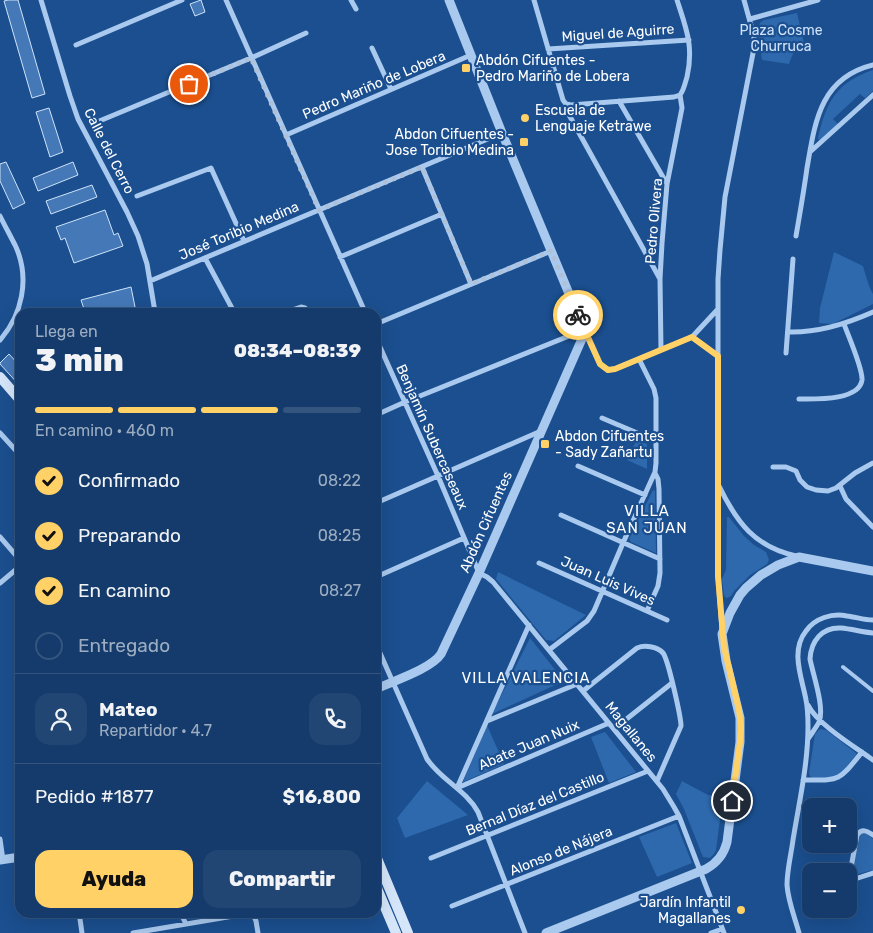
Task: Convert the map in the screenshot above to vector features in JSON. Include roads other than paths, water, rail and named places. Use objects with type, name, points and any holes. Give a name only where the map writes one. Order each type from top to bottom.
[{"type":"main road","points":[[0,377],[15,394]]},
{"type":"main road","points":[[381,867],[408,933]]},
{"type":"main road","points":[[381,899],[396,933]]},
{"type":"street","name":"Calle del Cerro","points":[[41,0],[43,12],[74,109],[82,128],[133,224],[142,249],[155,308]]},
{"type":"street","points":[[76,45],[182,0]]},
{"type":"street","points":[[226,0],[363,308]]},
{"type":"street","points":[[351,0],[356,10]]},
{"type":"street","points":[[448,0],[551,251],[600,364],[605,369],[615,369],[692,337],[718,309]]},
{"type":"street","points":[[534,0],[568,113],[660,279]]},
{"type":"street","points":[[566,104],[674,97],[680,95],[690,64],[689,40],[677,0]]},
{"type":"street","points":[[546,933],[700,871],[714,864],[726,848],[741,735],[739,710],[726,661],[722,634],[718,576],[718,309],[720,250],[725,197],[754,48],[754,36],[744,0]]},
{"type":"street","points":[[750,19],[818,0]]},
{"type":"street","points":[[97,122],[306,33]]},
{"type":"street","name":"Miguel de Aguirre","points":[[548,49],[689,40]]},
{"type":"street","points":[[372,48],[391,90]]},
{"type":"street","name":"Pedro Mariño de Lobera","points":[[286,134],[471,55]]},
{"type":"street","points":[[796,236],[816,120],[825,100],[836,85],[849,74],[873,65]]},
{"type":"street","name":"Pedro Olivera","points":[[661,350],[660,279],[662,243],[667,184],[682,113],[680,95]]},
{"type":"street","points":[[810,153],[873,95]]},
{"type":"street","points":[[620,101],[667,184]]},
{"type":"street","name":"José Toribio Medina","points":[[150,281],[502,133]]},
{"type":"street","points":[[422,167],[471,284]]},
{"type":"street","points":[[137,196],[211,168],[244,241]]},
{"type":"street","points":[[340,257],[442,214]]},
{"type":"street","points":[[0,216],[16,248],[22,266],[23,286],[18,308]]},
{"type":"street","points":[[381,322],[551,251]]},
{"type":"street","points":[[205,258],[232,308]]},
{"type":"street","points":[[786,353],[793,259]]},
{"type":"street","points":[[788,332],[820,330],[844,324],[873,312]]},
{"type":"street","points":[[0,340],[12,325],[15,318]]},
{"type":"street","points":[[799,399],[839,397],[854,392],[860,386],[862,378],[860,369],[844,324]]},
{"type":"street","points":[[381,413],[564,337],[585,332]]},
{"type":"street","name":"Abdón Cifuentes","points":[[381,687],[426,667],[439,658],[446,646],[585,332]]},
{"type":"street","points":[[692,337],[718,356]]},
{"type":"street","name":"Benjamín Subercaseaux","points":[[381,349],[479,573]]},
{"type":"street","points":[[549,650],[590,617],[655,472],[655,393],[639,359]]},
{"type":"street","points":[[602,418],[656,442]]},
{"type":"street","points":[[381,501],[542,431]]},
{"type":"street","points":[[0,432],[15,449]]},
{"type":"street","points":[[773,467],[786,467],[796,471],[804,484],[816,490],[828,491],[840,486],[855,473],[873,463]]},
{"type":"street","points":[[578,466],[645,496]]},
{"type":"street","points":[[647,611],[659,581],[659,489],[655,472]]},
{"type":"street","points":[[718,484],[735,516],[745,528],[761,542],[778,552],[873,571]]},
{"type":"street","points":[[840,486],[849,502],[873,527]]},
{"type":"street","points":[[561,515],[660,559]]},
{"type":"street","points":[[0,537],[15,556]]},
{"type":"street","points":[[381,575],[464,538]]},
{"type":"street","points":[[722,634],[735,603],[753,581],[769,570],[799,557]]},
{"type":"street","name":"Juan Luis Vives","points":[[539,563],[667,620]]},
{"type":"street","points":[[0,583],[15,570]]},
{"type":"street","name":"Magallanes","points":[[479,573],[493,582],[669,797],[679,816],[723,931]]},
{"type":"street","points":[[799,933],[789,896],[787,879],[803,780],[807,740],[806,702],[798,658],[799,644],[805,632],[816,621],[830,616],[844,615],[873,620]]},
{"type":"street","points":[[457,788],[529,625]]},
{"type":"street","points":[[807,740],[819,721],[820,716],[819,701],[810,659],[814,642],[821,634],[835,628],[873,633]]},
{"type":"street","points":[[583,691],[636,648],[647,646],[662,652],[672,683],[681,726],[656,781]]},
{"type":"street","points":[[381,655],[427,759],[438,773],[457,788],[475,808],[525,933]]},
{"type":"street","points":[[614,729],[672,683]]},
{"type":"street","points":[[487,721],[577,684]]},
{"type":"street","points":[[806,702],[819,721],[873,760]]},
{"type":"street","name":"Abate Juan Nuix","points":[[457,788],[609,723]]},
{"type":"street","points":[[803,780],[838,778],[846,772],[862,752]]},
{"type":"street","name":"Bernal Díaz del Castillo","points":[[431,858],[648,771]]},
{"type":"street","name":"Alonso de Nájera","points":[[452,906],[679,816]]},
{"type":"street","points":[[873,835],[866,831],[859,832],[857,835],[850,872],[856,878],[873,873]]},
{"type":"street","points":[[0,838],[2,860],[15,858]]},
{"type":"street","points":[[381,889],[390,888]]},
{"type":"street","points":[[80,918],[82,933]]},
{"type":"street","points":[[183,918],[186,924]]},
{"type":"street","points":[[133,933],[223,918]]},
{"type":"street","points":[[255,918],[258,933]]},
{"type":"street","points":[[711,933],[723,931]]},
{"type":"lane","points":[[843,666],[873,691]]},
{"type":"place","name":"Abdón Cifuentes - Pedro Mariño de Lobera","points":[[466,68]]},
{"type":"place","name":"Escuela de Lenguaje Ketrawe","points":[[525,118]]},
{"type":"place","name":"Abdon Cifuentes - Jose Toribio Medina","points":[[524,142]]},
{"type":"place","name":"Abdon Cifuentes - Sady Zañartu","points":[[545,444]]},
{"type":"place","name":"Jardín Infantil Magallanes","points":[[741,910]]},
{"type":"district","name":"VILLA SAN JUAN","points":[[647,520]]},
{"type":"district","name":"VILLA VALENCIA","points":[[526,678]]},
{"type":"park label","name":"Plaza Cosme Churruca","points":[[781,38]]}]
